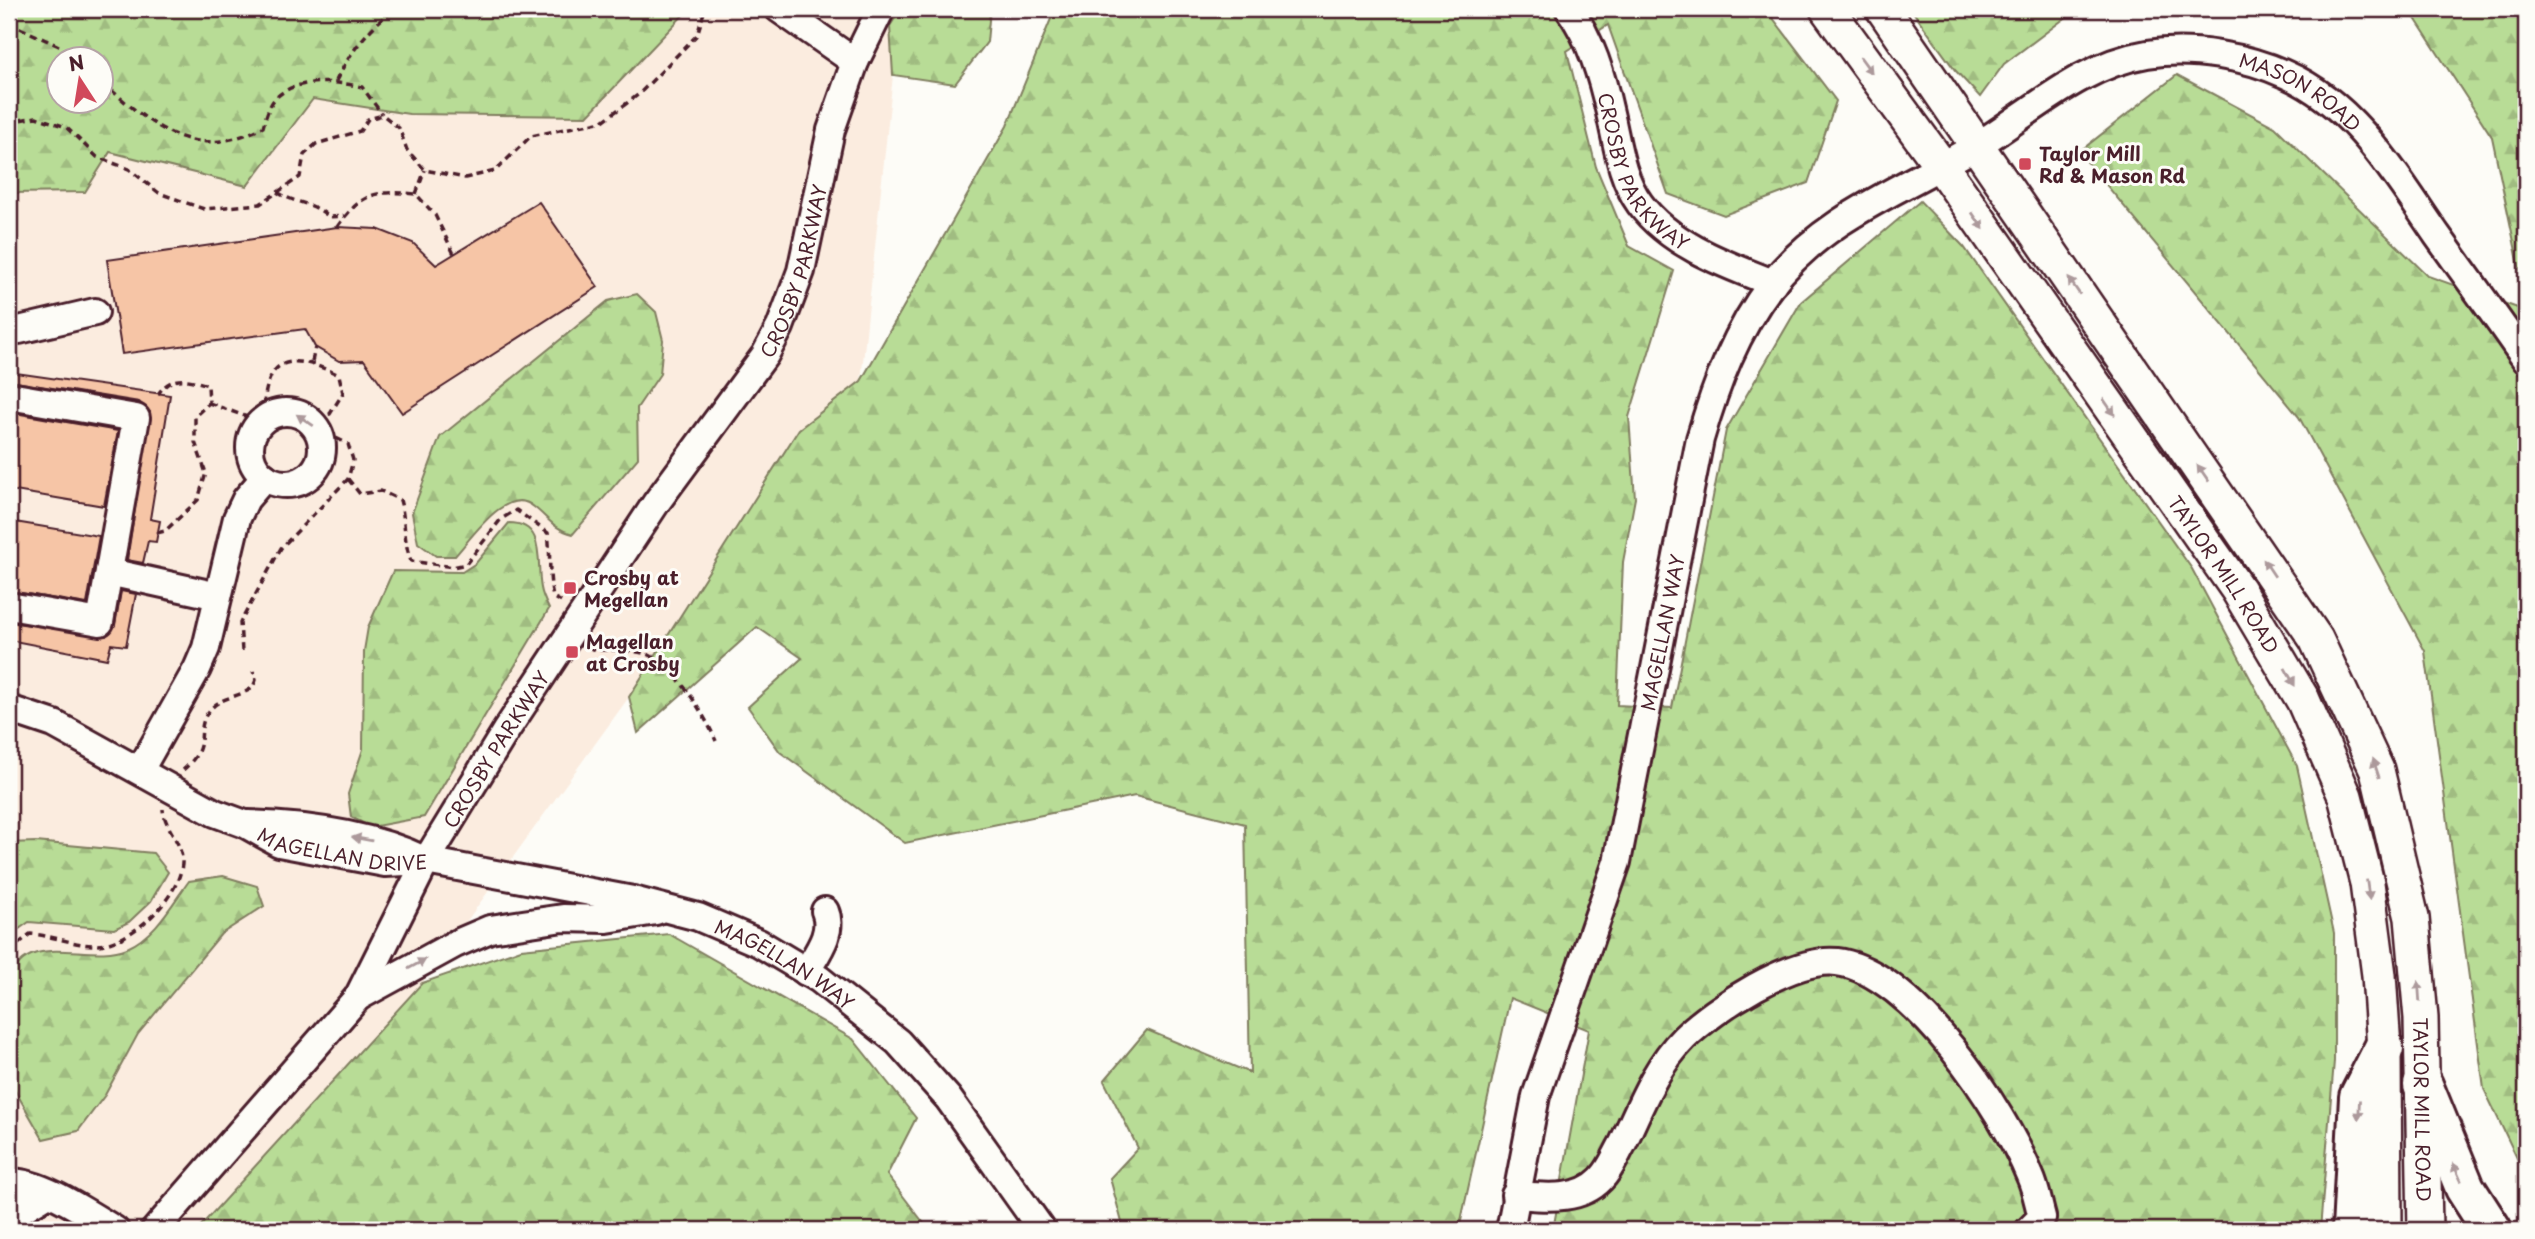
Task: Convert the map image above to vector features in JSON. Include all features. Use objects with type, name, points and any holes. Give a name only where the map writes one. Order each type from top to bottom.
[{"type":"highway","points":[[2352,1230],[2360,1097],[2384,1048]]},
{"type":"highway","points":[[2423,1085],[2460,1179],[2492,1230]]},
{"type":"main road","name":"TAYLOR MILL ROAD","points":[[1827,9],[1940,164],[2238,590],[2303,700],[2345,796],[2358,839],[2378,962],[2384,1048],[2385,1230]]},
{"type":"main road","name":"TAYLOR MILL ROAD","points":[[1883,9],[2316,639],[2363,734],[2377,770],[2412,918],[2421,1018],[2425,1230]]},
{"type":"street","points":[[779,9],[855,62]]},
{"type":"street","name":"CROSBY PARKWAY","points":[[155,1230],[358,997],[426,861],[581,614],[656,503],[743,387],[780,327],[801,271],[831,130],[855,62],[881,9]]},
{"type":"street","name":"CROSBY PARKWAY","points":[[1569,9],[1592,50],[1621,161],[1640,204],[1660,225],[1693,247],[1773,283]]},
{"type":"street","name":"MASON ROAD","points":[[1977,145],[2067,84],[2120,61],[2168,52],[2222,56],[2263,65],[2289,76],[2342,111],[2387,163],[2526,360]]},
{"type":"street","name":"MAGELLAN WAY","points":[[1510,1230],[1536,1096],[1616,862],[1700,439],[1713,395],[1730,354],[1748,318],[1773,283],[1798,256],[1873,200],[1977,145]]},
{"type":"street","points":[[9,330],[95,312]]},
{"type":"street","points":[[9,396],[136,418],[100,622],[9,606]]},
{"type":"street","points":[[283,412],[314,417],[320,437],[320,460],[315,469],[297,482],[285,484],[265,477],[257,470],[250,451],[250,440],[261,422],[283,412]]},
{"type":"street","points":[[140,770],[206,648],[237,518],[246,499],[265,477]]},
{"type":"street","points":[[109,572],[218,596]]},
{"type":"street","name":"MAGELLAN DRIVE","points":[[9,709],[54,724],[215,813],[245,824],[284,825],[392,844],[426,861]]},
{"type":"street","name":"MAGELLAN WAY","points":[[426,861],[672,909],[735,932],[806,971],[886,1030],[929,1075],[1042,1230]]},
{"type":"street","points":[[358,997],[454,944],[490,929],[563,918],[607,919],[672,909]]},
{"type":"street","points":[[806,971],[825,940],[829,920],[825,911]]},
{"type":"street","points":[[1515,1195],[1573,1195],[1600,1180],[1611,1165],[1661,1067],[1686,1037],[1730,1001],[1772,978],[1815,964],[1835,962],[1852,965],[1902,995],[1934,1027],[1980,1086],[2011,1136],[2031,1178],[2042,1217],[2029,1230]]},
{"type":"street","points":[[9,1182],[18,1181],[47,1194],[115,1230]]},
{"type":"street","points":[[9,1217],[47,1194]]},
{"type":"path","points":[[336,81],[346,61],[375,24],[394,9]]},
{"type":"path","points":[[116,94],[136,112],[176,137],[215,143],[238,140],[262,127],[272,101],[291,88],[336,81],[362,87],[383,115],[399,128],[407,150],[425,170],[465,178],[495,171],[531,136],[603,121],[639,94],[697,35],[705,9]]},
{"type":"path","points":[[9,23],[59,46]]},
{"type":"path","points":[[9,122],[36,117],[66,127],[97,157],[129,169],[159,193],[204,209],[260,204],[300,177],[304,155],[316,144],[360,131],[368,119],[383,115]]},
{"type":"path","points":[[416,194],[425,170]]},
{"type":"path","points":[[337,227],[356,202],[387,191],[416,194],[435,215],[454,254]]},
{"type":"path","points":[[278,192],[294,203],[316,205],[330,217],[345,216]]},
{"type":"path","points":[[312,362],[315,347]]},
{"type":"path","points":[[209,403],[261,422],[270,376],[284,363],[312,362],[339,376],[343,393],[330,414],[314,417]]},
{"type":"path","points":[[158,394],[166,383],[183,378],[208,385],[209,403]]},
{"type":"path","points":[[158,533],[165,531],[198,500],[206,472],[195,442],[195,416],[209,403]]},
{"type":"path","points":[[243,651],[240,622],[281,548],[348,479],[353,460],[348,444],[330,435],[314,417]]},
{"type":"path","points":[[348,479],[360,494],[381,491],[400,500],[404,515],[405,546],[411,561],[453,567],[467,564],[500,519],[516,510],[548,533],[548,573],[553,597],[581,614],[583,638],[592,649],[647,654],[668,668],[707,719],[716,741]]},
{"type":"path","points":[[179,774],[196,759],[202,746],[203,725],[208,712],[225,699],[253,687],[256,680],[253,671]]},
{"type":"path","points":[[9,952],[30,934],[49,934],[95,946],[129,935],[154,918],[179,876],[183,861],[179,844],[163,815],[163,807]]},
{"type":"shaded area","points":[[689,9],[901,9],[890,26],[893,75],[861,381],[799,429],[629,697],[422,983],[197,1230],[9,1230],[9,193],[85,192],[110,151],[246,186],[313,99],[409,114],[587,116]]},
{"type":"green space","points":[[9,9],[689,9],[587,116],[409,114],[313,99],[247,186],[110,152],[85,192],[9,193]]},
{"type":"green space","points":[[901,9],[990,9],[987,42],[955,84],[893,75],[890,26]]},
{"type":"green space","points":[[1055,9],[1766,9],[1836,101],[1808,183],[1724,215],[1668,194],[1608,25],[1567,51],[1596,167],[1629,246],[1674,271],[1629,417],[1635,498],[1623,562],[1617,705],[1672,708],[1726,430],[1801,302],[1920,201],[1964,247],[2192,569],[2297,766],[2334,933],[2334,1061],[2320,1230],[1553,1230],[1589,1030],[1510,998],[1459,1230],[1124,1230],[1110,1178],[1138,1148],[1104,1081],[1147,1030],[1250,1073],[1245,824],[1135,796],[905,843],[780,752],[748,707],[802,658],[757,627],[638,733],[629,697],[799,429],[861,381],[1007,126]]},
{"type":"green space","points":[[1911,9],[2077,9],[2004,64],[1980,97],[1955,70]]},
{"type":"green space","points":[[2409,9],[2526,9],[2526,299],[2492,137]]},
{"type":"green space","points":[[2177,75],[2275,127],[2428,276],[2526,311],[2526,1177],[2484,1089],[2425,651],[2299,417],[2079,152]]},
{"type":"green space","points":[[637,294],[656,312],[663,340],[660,374],[637,408],[638,458],[573,534],[556,527],[534,507],[524,502],[513,502],[490,516],[455,556],[436,556],[418,543],[412,513],[440,437],[608,301]]},
{"type":"green space","points":[[509,523],[521,525],[535,537],[542,591],[549,609],[424,817],[371,827],[351,817],[348,794],[363,749],[364,651],[368,627],[393,571],[462,572],[476,563]]},
{"type":"green space","points":[[36,842],[153,853],[168,872],[151,901],[129,922],[114,929],[29,922],[9,936],[9,843]]},
{"type":"green space","points":[[223,876],[257,886],[264,906],[221,934],[138,1034],[105,1095],[78,1131],[43,1139],[9,1080],[9,982],[17,966],[29,956],[43,952],[111,952],[127,948],[154,928],[189,881]]},
{"type":"green space","points":[[669,934],[853,1039],[916,1118],[887,1175],[929,1230],[197,1230],[422,983],[521,949]]},
{"type":"building","points":[[539,202],[598,287],[402,413],[364,360],[339,361],[315,347],[305,329],[122,354],[107,260],[337,227],[377,229],[413,243],[436,265]]},
{"type":"building","points":[[9,372],[170,395],[150,519],[160,521],[156,542],[148,541],[143,563],[127,560],[150,412],[139,402],[9,381]]},
{"type":"building","points":[[9,412],[118,431],[104,506],[9,490]]},
{"type":"building","points":[[9,521],[99,536],[87,604],[9,591]]},
{"type":"building","points":[[121,591],[136,594],[126,646],[111,644],[107,659],[9,640],[9,622],[106,636],[115,625]]},
{"type":"place","name":"Taylor Mill Rd & Mason Rd","points":[[2025,164]]},
{"type":"place","name":"Crosby at Megellan","points":[[570,588]]},
{"type":"place","name":"Magellan at Crosby","points":[[572,652]]}]
